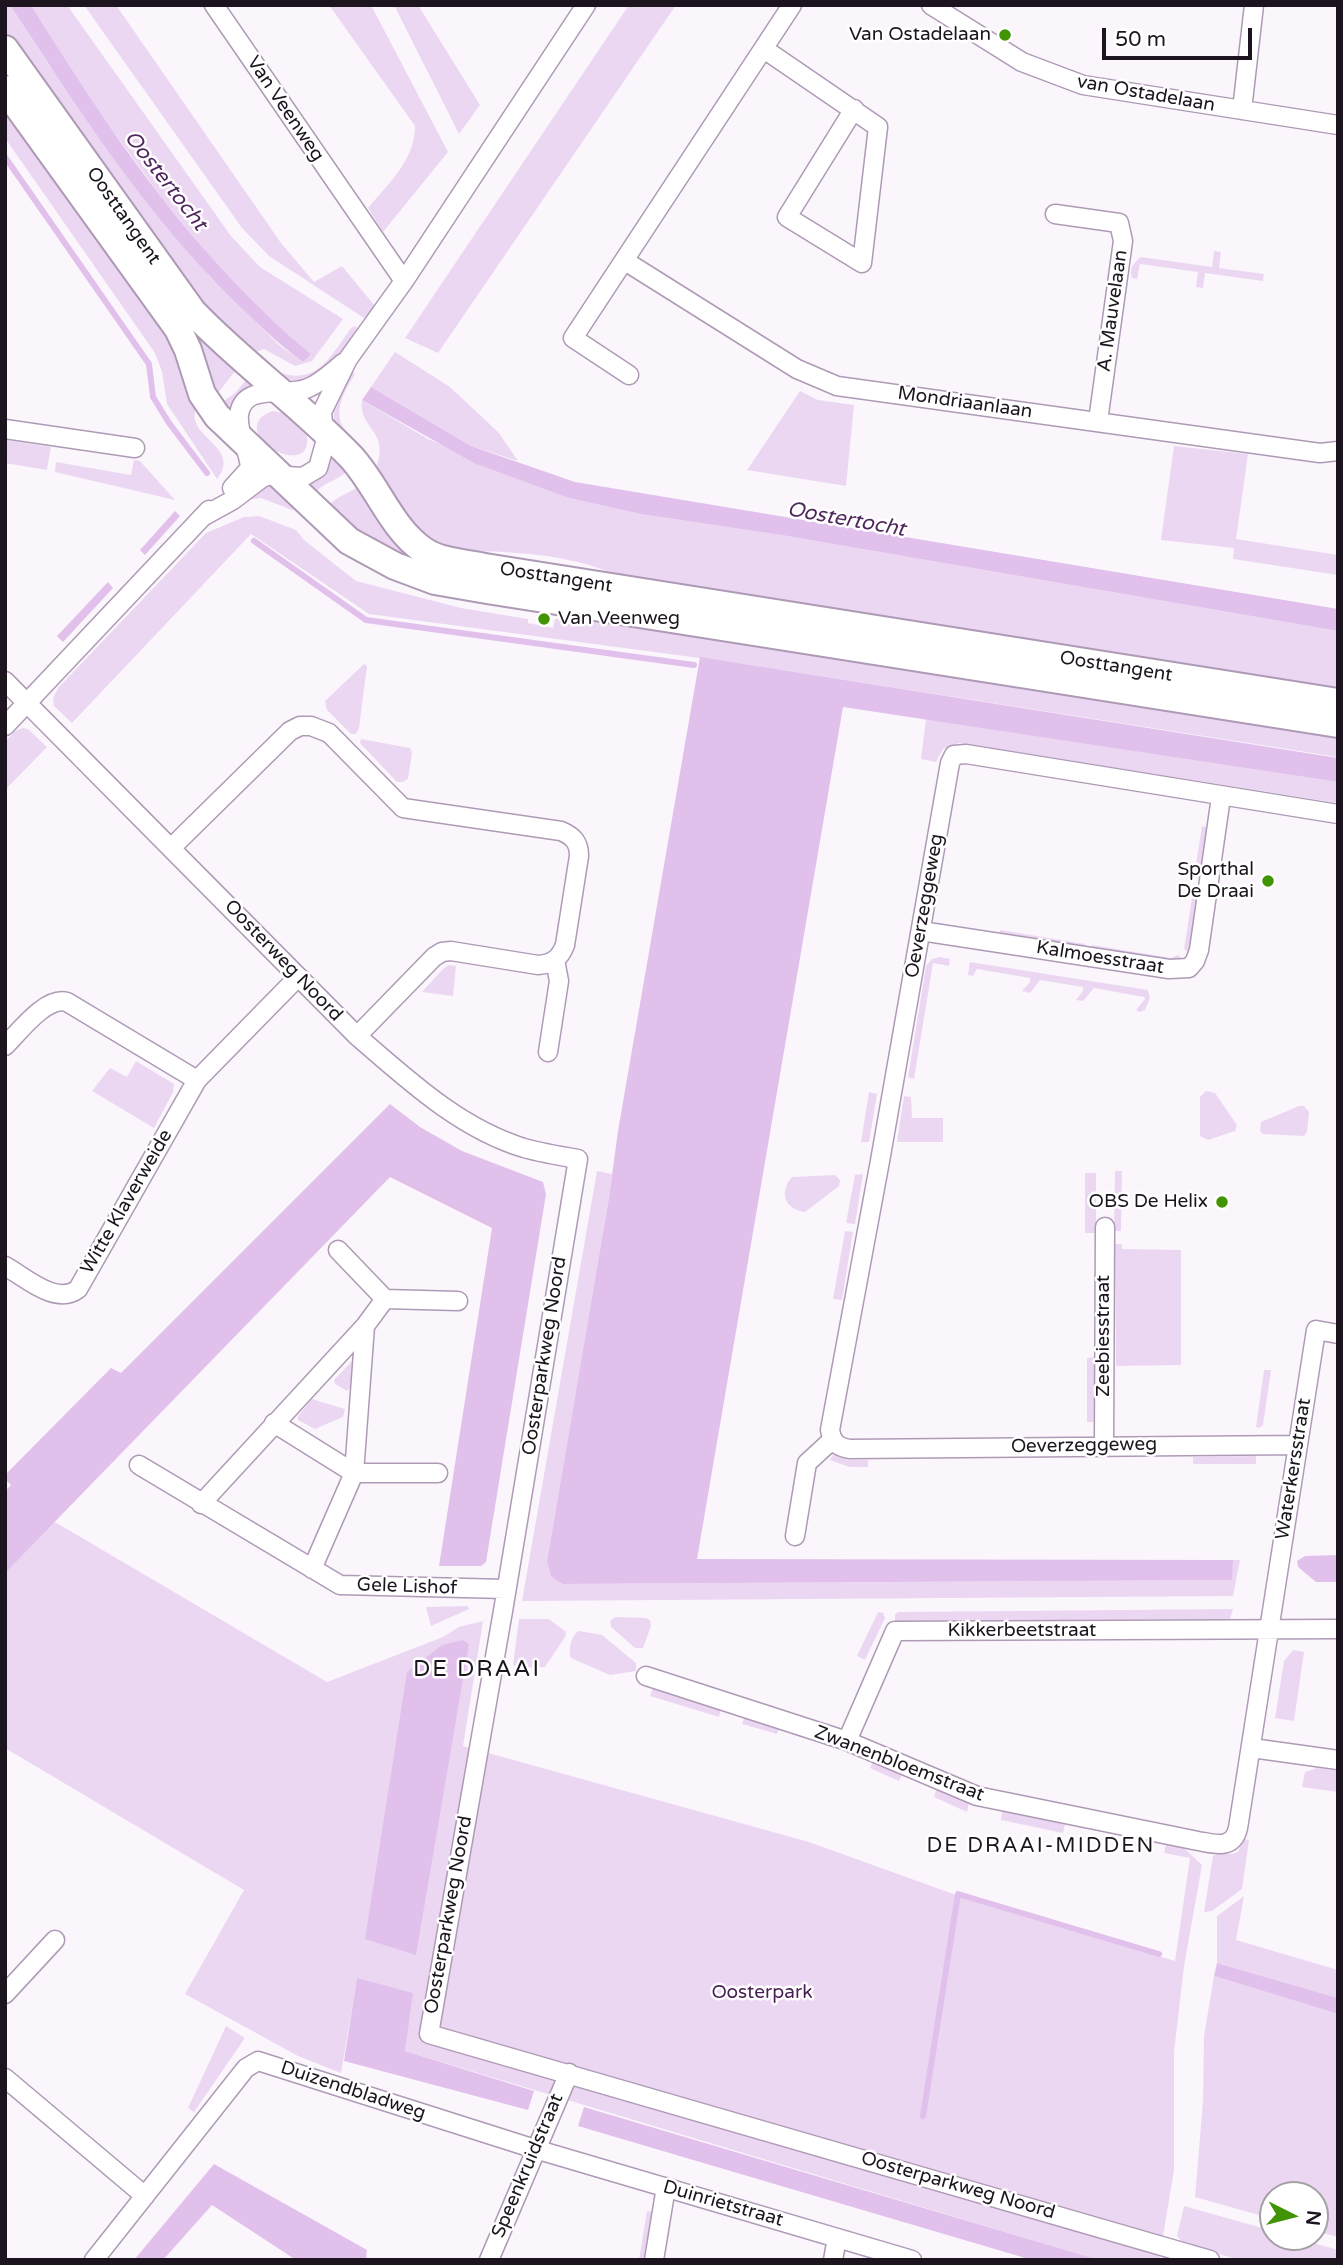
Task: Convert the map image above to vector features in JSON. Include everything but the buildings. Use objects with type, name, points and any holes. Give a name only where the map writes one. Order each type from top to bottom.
[{"type":"main road","name":"Oosttangent","points":[[5,49],[192,312],[216,337],[253,365],[353,460],[413,542],[431,555],[1338,702]]},
{"type":"main road","name":"Oosttangent","points":[[5,89],[178,329],[208,406],[349,541],[394,566],[435,581],[1338,724]]},
{"type":"street","name":"Van Veenweg","points":[[214,5],[404,281]]},
{"type":"street","points":[[202,517],[233,500],[262,478],[278,475],[303,477],[318,468],[324,452],[321,412],[348,359],[404,281],[586,5]]},
{"type":"street","points":[[629,375],[573,338],[792,5]]},
{"type":"street","name":"van Ostadelaan","points":[[931,5],[1023,62],[1083,85],[1338,125]]},
{"type":"street","points":[[1242,110],[1254,5]]},
{"type":"street","points":[[764,49],[854,109],[878,127],[862,263],[787,217],[854,109]]},
{"type":"street","name":"A. Mauvelaan","points":[[1055,214],[1119,223],[1123,241],[1098,421]]},
{"type":"street","name":"Mondriaanlaan","points":[[625,261],[797,369],[837,386],[1320,453],[1337,452]]},
{"type":"street","points":[[5,726],[202,517],[247,474],[250,468],[249,458],[239,413],[242,405],[258,393],[306,389],[348,359]]},
{"type":"street","points":[[5,429],[135,448]]},
{"type":"street","name":"Oosterweg Noord","points":[[5,681],[357,1036],[444,1109],[523,1148],[578,1159]]},
{"type":"street","points":[[172,847],[290,731],[300,726],[311,726],[328,733],[403,808],[561,831],[571,836],[579,849],[579,856],[565,945],[561,955],[547,965],[538,965],[451,951],[442,952],[357,1036]]},
{"type":"street","name":"Oeverzeggeweg","points":[[1298,1445],[849,1449],[832,1440],[831,1421],[950,764],[954,755],[966,754],[1338,814]]},
{"type":"street","name":"Kalmoesstraat","points":[[921,931],[1180,970],[1189,968],[1199,950],[1221,797]]},
{"type":"street","points":[[548,1052],[559,981],[555,960]]},
{"type":"street","name":"Witte Klaverweide","points":[[5,1266],[55,1295],[71,1294],[78,1289],[197,1080],[298,977]]},
{"type":"street","points":[[5,1045],[44,1007],[59,999],[197,1080]]},
{"type":"street","name":"Oosterparkweg Noord","points":[[578,1159],[429,2034],[569,2073],[1170,2253],[1210,2260]]},
{"type":"street","name":"Zeebiesstraat","points":[[1104,1445],[1105,1227]]},
{"type":"street","points":[[338,1250],[385,1299],[458,1301]]},
{"type":"street","points":[[201,1504],[365,1326],[385,1299]]},
{"type":"street","points":[[312,1569],[354,1472],[365,1326]]},
{"type":"street","name":"Waterkersstraat","points":[[1252,1748],[1316,1330],[1338,1334]]},
{"type":"street","points":[[274,1423],[354,1472],[438,1473]]},
{"type":"street","points":[[795,1536],[807,1463],[832,1440]]},
{"type":"street","name":"Gele Lishof","points":[[139,1465],[340,1585],[506,1590]]},
{"type":"street","points":[[1270,1629],[1338,1629]]},
{"type":"street","name":"Kikkerbeetstraat","points":[[847,1741],[895,1631],[1270,1629]]},
{"type":"street","name":"Zwanenbloemstraat","points":[[646,1676],[847,1741],[977,1796],[1222,1845],[1237,1835],[1252,1748]]},
{"type":"street","points":[[1252,1748],[1338,1760]]},
{"type":"street","points":[[5,1994],[55,1940]]},
{"type":"street","name":"Duizendbladweg","points":[[94,2260],[246,2068],[258,2061],[535,2149]]},
{"type":"street","name":"Speenkruidstraat","points":[[489,2260],[569,2073]]},
{"type":"street","points":[[5,2078],[145,2196]]},
{"type":"street","name":"Duinrietstraat","points":[[535,2149],[912,2260]]},
{"type":"street","points":[[654,2260],[666,2188]]},
{"type":"street","points":[[833,2260],[836,2238]]},
{"type":"green space","points":[[5,5],[10,5],[49,65],[209,276],[279,345],[303,362],[310,354],[290,338],[217,265],[165,202],[86,94],[31,5],[67,5],[231,236],[260,267],[343,319],[312,361],[295,366],[264,349],[251,354],[198,307],[5,36]]},
{"type":"green space","points":[[84,5],[116,5],[281,243],[314,282],[342,266],[375,306],[367,320],[269,256],[242,228]]},
{"type":"green space","points":[[329,5],[371,5],[448,152],[383,232],[368,208],[405,161],[414,138],[415,126]]},
{"type":"green space","points":[[394,5],[418,5],[480,105],[459,134]]},
{"type":"green space","points":[[629,5],[676,5],[438,353],[405,338]]},
{"type":"green space","points":[[5,102],[174,336],[196,409],[198,427],[223,458],[223,468],[217,479],[167,404],[162,372],[155,353],[5,138]]},
{"type":"green space","points":[[1214,251],[1221,252],[1219,268],[1264,274],[1263,281],[1205,273],[1203,288],[1196,287],[1198,272],[1140,264],[1137,279],[1132,278],[1132,266],[1141,257],[1212,267]]},
{"type":"green space","points":[[169,291],[240,365],[214,398]]},
{"type":"green space","points":[[356,326],[357,331],[322,372],[300,381],[288,379],[276,371],[290,375],[313,372],[330,358],[352,327]]},
{"type":"green space","points":[[395,352],[450,387],[499,433],[518,461],[471,446],[371,387]]},
{"type":"green space","points":[[352,371],[355,374],[339,410],[342,425],[357,442],[360,450],[335,428],[336,397]]},
{"type":"green space","points":[[252,373],[255,386],[239,394],[231,411],[218,405],[235,393]]},
{"type":"green space","points":[[800,391],[818,400],[854,405],[846,486],[747,470]]},
{"type":"green space","points":[[362,400],[428,439],[569,498],[640,514],[781,535],[1338,631],[1338,694],[616,575],[593,566],[555,557],[450,546],[429,537],[413,523],[375,471],[380,447],[365,418]]},
{"type":"green space","points":[[272,411],[283,413],[306,431],[306,447],[299,454],[287,455],[274,450],[263,441],[257,431],[259,420]]},
{"type":"green space","points":[[5,440],[51,447],[47,470],[5,463]]},
{"type":"green space","points":[[1174,446],[1248,454],[1236,539],[1338,555],[1338,575],[1233,559],[1234,548],[1161,540]]},
{"type":"green space","points":[[333,454],[349,468],[315,493],[306,486],[325,471]]},
{"type":"green space","points":[[134,460],[140,461],[175,500],[55,472],[56,462],[131,475]]},
{"type":"green space","points":[[264,485],[273,485],[303,506],[292,510],[261,498],[245,500]]},
{"type":"green space","points":[[360,485],[416,556],[417,565],[359,533],[328,507]]},
{"type":"green space","points":[[259,516],[296,530],[304,540],[356,581],[461,608],[528,619],[528,623],[553,628],[555,619],[605,618],[1338,733],[1338,757],[737,663],[369,614],[251,534],[72,723],[54,706],[53,698],[59,687],[206,533],[244,517]]},
{"type":"green space","points":[[364,664],[367,666],[359,728],[356,734],[351,734],[327,710],[325,701]]},
{"type":"green space","points":[[926,719],[1338,782],[1338,803],[959,743],[943,749],[936,762],[921,759]]},
{"type":"green space","points":[[28,729],[47,747],[5,790],[5,742],[15,731]]},
{"type":"green space","points":[[361,739],[410,748],[412,753],[408,779],[397,782],[360,743]]},
{"type":"green space","points":[[1202,826],[1211,828],[1203,878],[1194,877]]},
{"type":"green space","points":[[1194,885],[1201,886],[1190,953],[1184,949]]},
{"type":"green space","points":[[1000,930],[1085,944],[1084,951],[999,938]]},
{"type":"green space","points":[[1092,945],[1171,958],[1178,955],[1184,961],[1178,965],[1091,953]]},
{"type":"green space","points":[[932,959],[950,959],[949,966],[933,963],[914,1079],[908,1077],[926,966]]},
{"type":"green space","points":[[970,962],[1148,990],[1150,998],[1145,1010],[1140,1012],[1136,1010],[1144,997],[1094,988],[1083,1001],[1076,1000],[1083,987],[1040,980],[1030,993],[1022,991],[1030,978],[977,969],[973,976],[968,975]]},
{"type":"green space","points":[[449,965],[456,966],[453,996],[422,992],[443,969]]},
{"type":"green space","points":[[136,1061],[174,1084],[173,1092],[154,1128],[92,1091],[110,1068],[127,1077]]},
{"type":"green space","points":[[1206,1091],[1215,1093],[1237,1125],[1235,1131],[1208,1140],[1200,1136],[1200,1097]]},
{"type":"green space","points":[[869,1092],[877,1094],[869,1142],[861,1142]]},
{"type":"green space","points":[[904,1096],[911,1097],[912,1118],[943,1118],[943,1142],[897,1142]]},
{"type":"green space","points":[[1304,1106],[1309,1112],[1307,1132],[1304,1136],[1263,1134],[1260,1131],[1261,1122]]},
{"type":"green space","points":[[597,1171],[612,1174],[547,1561],[561,1584],[1231,1580],[1233,1560],[1240,1560],[1233,1596],[522,1601]]},
{"type":"green space","points":[[1115,1171],[1122,1171],[1121,1231],[1114,1231]]},
{"type":"green space","points":[[1085,1173],[1096,1173],[1096,1233],[1085,1233]]},
{"type":"green space","points":[[863,1174],[855,1224],[846,1223],[855,1175]]},
{"type":"green space","points":[[835,1175],[840,1180],[839,1186],[805,1212],[788,1204],[785,1194],[792,1177]]},
{"type":"green space","points":[[845,1231],[853,1232],[842,1300],[833,1299]]},
{"type":"green space","points":[[1115,1244],[1122,1244],[1122,1249],[1181,1250],[1181,1365],[1116,1366]]},
{"type":"green space","points":[[1095,1357],[1095,1422],[1087,1422],[1087,1358]]},
{"type":"green space","points":[[353,1360],[350,1388],[347,1391],[335,1384],[334,1380]]},
{"type":"green space","points":[[1264,1370],[1271,1370],[1263,1425],[1259,1428],[1256,1427]]},
{"type":"green space","points":[[312,1399],[345,1409],[343,1417],[315,1429],[298,1420],[298,1416]]},
{"type":"green space","points":[[834,1453],[848,1460],[868,1460],[868,1467],[849,1467],[830,1460]]},
{"type":"green space","points":[[1256,1456],[1256,1464],[1193,1464],[1193,1457]]},
{"type":"green space","name":"Oosterpark","points":[[55,1522],[327,1682],[443,1637],[459,1627],[483,1621],[463,1746],[809,1842],[956,1895],[1175,1961],[1190,1858],[1164,1853],[1166,1844],[1183,1847],[1202,1865],[1184,1966],[1174,2052],[1174,2170],[1159,2260],[1098,2260],[405,2051],[412,1993],[357,1979],[341,2073],[298,2056],[185,1994],[244,1890],[5,1748],[5,1558]]},
{"type":"green space","points":[[468,1606],[469,1609],[431,1626],[426,1607]]},
{"type":"green space","points":[[1233,1609],[1230,1619],[895,1621],[895,1614],[899,1612]]},
{"type":"green space","points":[[878,1612],[883,1613],[885,1618],[865,1660],[857,1656]]},
{"type":"green space","points":[[615,1617],[650,1620],[651,1626],[643,1648],[635,1648],[611,1627],[610,1621]]},
{"type":"green space","points":[[519,1619],[549,1619],[566,1632],[545,1667],[518,1668],[513,1665]]},
{"type":"green space","points":[[579,1631],[602,1635],[636,1663],[636,1671],[610,1675],[571,1658],[571,1643]]},
{"type":"green space","points":[[1293,1650],[1304,1652],[1294,1721],[1275,1718],[1284,1661]]},
{"type":"green space","points":[[653,1687],[721,1708],[719,1717],[650,1696]]},
{"type":"green space","points":[[745,1715],[780,1726],[777,1734],[742,1724]]},
{"type":"green space","points":[[874,1759],[903,1773],[899,1781],[870,1768]]},
{"type":"green space","points":[[1317,1768],[1338,1771],[1338,1792],[1302,1787],[1305,1772]]},
{"type":"green space","points":[[937,1788],[969,1802],[967,1812],[934,1797]]},
{"type":"green space","points":[[1002,1811],[1065,1824],[1063,1833],[1001,1820]]},
{"type":"green space","points":[[1244,1839],[1249,1840],[1242,1889],[1212,1911],[1204,1912],[1213,1856],[1218,1853],[1238,1852]]},
{"type":"green space","points":[[1244,1896],[1236,1940],[1338,1970],[1338,1998],[1217,1963],[1217,1916]]},
{"type":"green space","points":[[1214,1976],[1338,2014],[1338,2237],[1329,2235],[1329,2181],[1259,2181],[1259,2215],[1195,2197],[1203,2101],[1204,2036]]},
{"type":"green space","points":[[226,2026],[245,2038],[194,2112],[188,2108]]},
{"type":"green space","points":[[1184,2206],[1259,2227],[1259,2251],[1329,2251],[1329,2247],[1338,2250],[1338,2260],[1239,2260],[1183,2243],[1177,2236]]},
{"type":"green space","points":[[647,2211],[655,2212],[648,2260],[639,2260]]},
{"type":"shaded area","points":[[10,5],[31,5],[106,122],[161,196],[220,267],[273,321],[311,354],[303,362],[276,341],[235,302],[172,234],[88,122]]},
{"type":"shaded area","points":[[371,387],[471,446],[575,482],[1338,609],[1338,631],[781,535],[640,514],[569,498],[474,463],[362,400]]},
{"type":"shaded area","points":[[175,511],[180,516],[145,555],[140,550]]},
{"type":"shaded area","points":[[108,582],[113,588],[63,642],[57,636]]},
{"type":"shaded area","points":[[700,657],[1338,758],[1338,782],[843,707],[697,1559],[1233,1560],[1232,1580],[562,1584],[551,1576],[547,1561]]},
{"type":"shaded area","points":[[390,1104],[420,1127],[462,1151],[543,1182],[546,1194],[486,1562],[481,1566],[439,1566],[492,1228],[390,1177],[5,1573],[5,1491],[11,1485],[5,1475],[111,1368],[121,1373]]},
{"type":"shaded area","points":[[1338,1555],[1338,1582],[1316,1582],[1298,1567],[1297,1561],[1305,1556]]},
{"type":"shaded area","points":[[463,1640],[469,1644],[416,1955],[365,1939],[407,1672],[442,1645]]},
{"type":"shaded area","points":[[1217,1963],[1338,1998],[1338,2014],[1214,1976]]},
{"type":"shaded area","points":[[357,1978],[413,1993],[405,2051],[534,2091],[528,2110],[344,2061]]},
{"type":"shaded area","points":[[584,2107],[1099,2260],[1032,2260],[578,2126]]},
{"type":"shaded area","points":[[214,2164],[367,2250],[366,2260],[296,2260],[212,2205],[163,2260],[134,2260]]},
{"type":"waterway","points":[[5,157],[149,364],[153,397],[207,473]]},
{"type":"waterway","points":[[254,541],[366,620],[694,665]]},
{"type":"waterway","points":[[923,2116],[958,1894],[1159,1954]]},
{"type":"place","name":"Van Ostadelaan","points":[[1005,35]]},
{"type":"place","name":"Van Veenweg","points":[[544,619]]},
{"type":"place","name":"Sporthal De Draai","points":[[1268,881]]},
{"type":"place","name":"OBS De Helix","points":[[1222,1202]]},
{"type":"district","name":"DE DRAAI","points":[[477,1670]]},
{"type":"district","name":"DE DRAAI-MIDDEN","points":[[1041,1846]]},
{"type":"water label","name":"Oostertocht","points":[[165,181]]},
{"type":"water label","name":"Oostertocht","points":[[846,520]]}]
